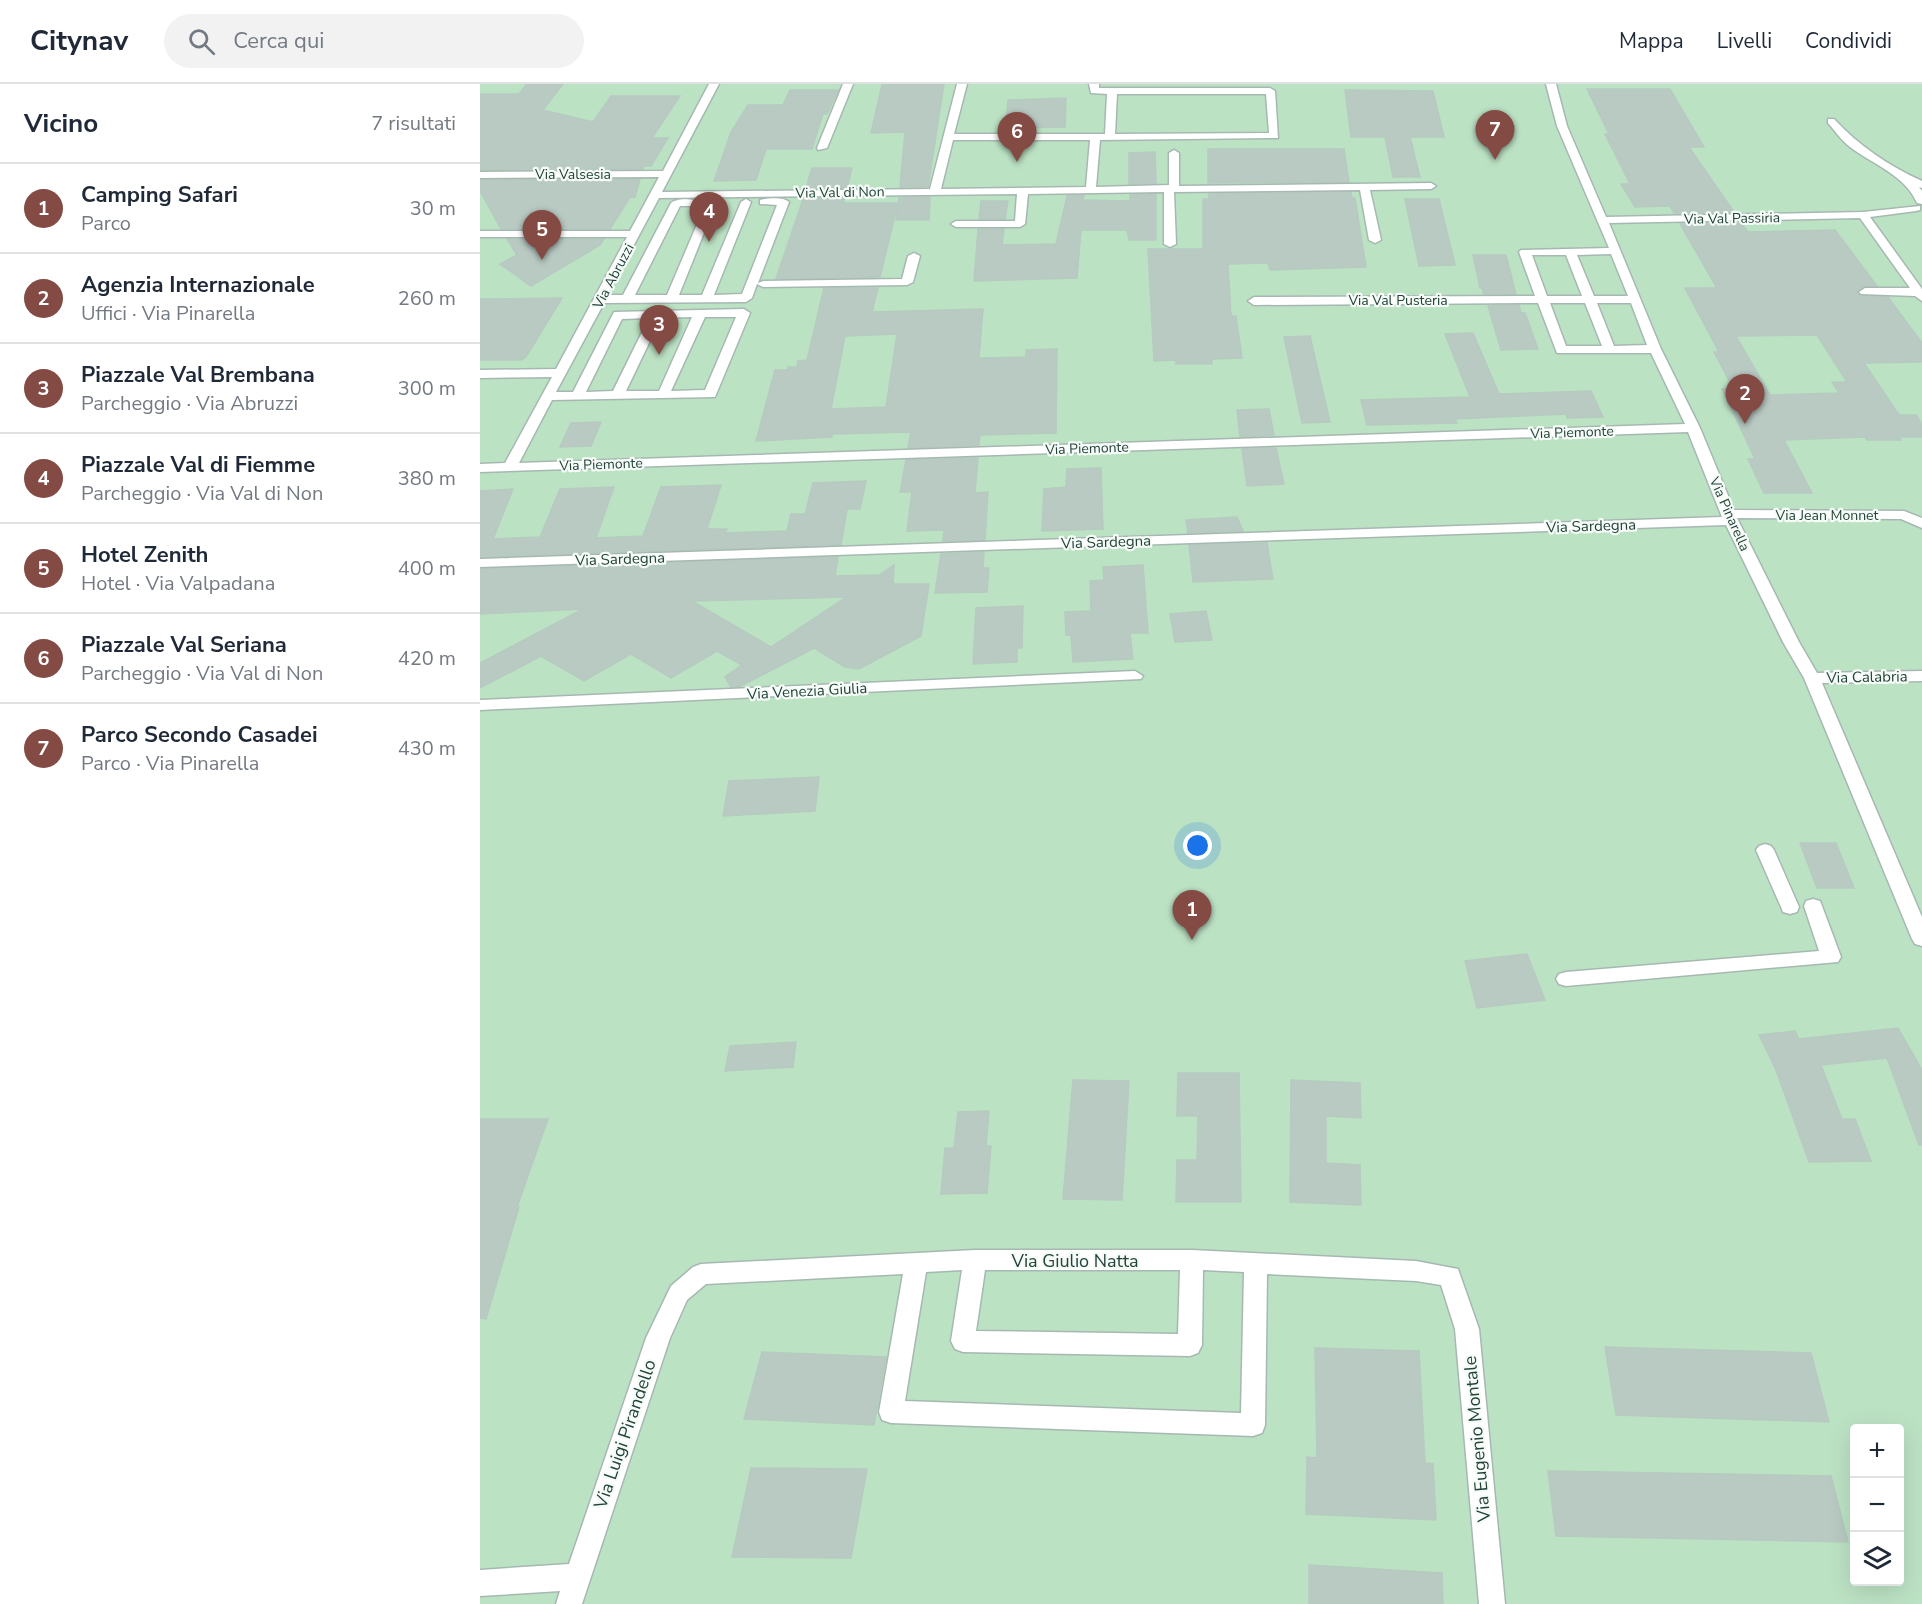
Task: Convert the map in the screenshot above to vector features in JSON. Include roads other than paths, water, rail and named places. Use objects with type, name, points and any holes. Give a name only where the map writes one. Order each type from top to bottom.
[{"type":"street","name":"Via Abruzzi","points":[[510,467],[561,373],[603,309],[635,234],[714,84]]},
{"type":"street","points":[[822,148],[848,84]]},
{"type":"street","points":[[935,190],[962,84]]},
{"type":"street","points":[[950,137],[1274,136],[1270,91],[1246,88],[1094,91],[1094,84]]},
{"type":"street","name":"Via Pinarella","points":[[1551,84],[1562,126],[1616,251],[1654,349],[1693,428],[1730,518],[1791,642],[1812,678],[1922,939]]},
{"type":"street","points":[[1110,136],[1112,91]]},
{"type":"street","points":[[1831,121],[1852,144],[1902,176],[1922,185]]},
{"type":"street","points":[[1091,189],[1095,136]]},
{"type":"street","points":[[1170,244],[1174,153]]},
{"type":"street","name":"Via Valsesia","points":[[480,175],[666,174]]},
{"type":"street","points":[[1902,176],[1920,195],[1921,209]]},
{"type":"street","points":[[1364,186],[1375,240]]},
{"type":"street","name":"Via Val di Non","points":[[657,195],[785,197],[935,190],[1431,186]]},
{"type":"street","points":[[956,224],[1020,224],[1023,190]]},
{"type":"street","points":[[549,396],[711,394],[744,314],[747,298],[785,197],[746,202],[676,203],[627,299]]},
{"type":"street","points":[[707,298],[746,202]]},
{"type":"street","points":[[671,299],[711,203]]},
{"type":"street","name":"Via Val Passiria","points":[[1602,220],[1863,215],[1921,209]]},
{"type":"street","points":[[1863,215],[1920,295]]},
{"type":"street","points":[[480,234],[635,234]]},
{"type":"street","points":[[1616,251],[1525,252],[1561,350],[1654,349]]},
{"type":"street","points":[[1570,252],[1610,350]]},
{"type":"street","points":[[763,284],[907,282],[914,256]]},
{"type":"street","points":[[1865,292],[1920,295]]},
{"type":"street","points":[[603,309],[627,299],[747,298]]},
{"type":"street","name":"Via Val Pusteria","points":[[1254,301],[1635,299]]},
{"type":"street","points":[[603,309],[656,315],[744,314]]},
{"type":"street","points":[[577,396],[603,309]]},
{"type":"street","points":[[663,395],[700,314]]},
{"type":"street","points":[[617,396],[656,315]]},
{"type":"street","points":[[480,374],[561,373]]},
{"type":"street","name":"Via Piemonte","points":[[480,468],[1693,428]]},
{"type":"street","name":"Via Jean Monnet","points":[[1730,518],[1904,515],[1921,522]]},
{"type":"street","name":"Via Sardegna","points":[[480,563],[1730,518]]},
{"type":"street","name":"Via Venezia Giulia","points":[[480,705],[1135,676]]},
{"type":"street","name":"Via Calabria","points":[[1812,678],[1922,676]]},
{"type":"street","points":[[1764,850],[1790,907]]},
{"type":"street","points":[[1566,979],[1831,957],[1813,906]]},
{"type":"street","points":[[975,1260],[963,1341],[1190,1345],[1192,1260]]},
{"type":"street","name":"Via Giulio Natta","points":[[701,1274],[975,1260],[1192,1260],[1416,1271],[1450,1276]]},
{"type":"street","points":[[916,1263],[891,1412],[1253,1425],[1257,1263]]},
{"type":"street","name":"Via Luigi Pirandello","points":[[569,1604],[658,1338],[679,1293],[701,1274]]},
{"type":"street","name":"Via Eugenio Montale","points":[[1450,1276],[1467,1329],[1492,1604]]},
{"type":"street","points":[[480,1583],[577,1577]]},
{"type":"place","name":"Parco Secondo Casadei","points":[[1495,160]]},
{"type":"place","name":"Piazzale Val Seriana","points":[[1017,162]]},
{"type":"place","name":"Piazzale Val di Fiemme","points":[[709,242]]},
{"type":"place","name":"Hotel Zenith","points":[[542,260]]},
{"type":"place","name":"Piazzale Val Brembana","points":[[659,355]]},
{"type":"place","name":"Agenzia Internazionale","points":[[1745,424]]},
{"type":"place","name":"Camping Safari","points":[[1192,940]]}]
